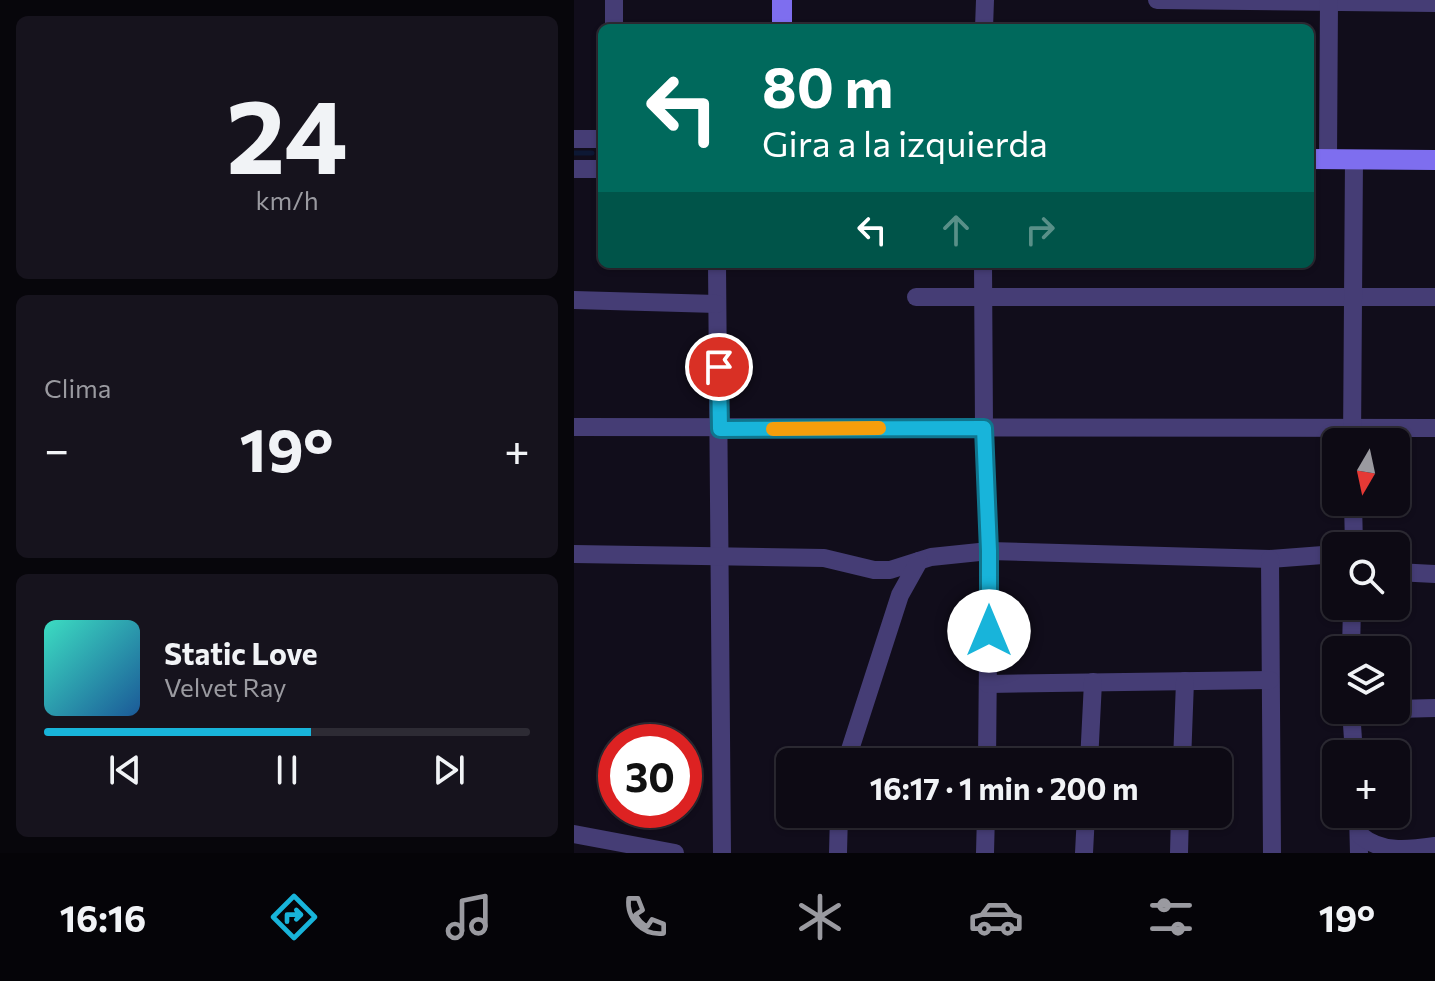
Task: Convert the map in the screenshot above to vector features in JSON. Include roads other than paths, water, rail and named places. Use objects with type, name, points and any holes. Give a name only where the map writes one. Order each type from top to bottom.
[{"type":"street","points":[[614,0],[614,24]]},
{"type":"street","points":[[782,0],[782,24]]},
{"type":"street","points":[[984,24],[985,0]]},
{"type":"street","points":[[1157,0],[1435,3]]},
{"type":"street","points":[[1329,1],[1319,159],[1435,160]]},
{"type":"street","points":[[574,139],[598,139]]},
{"type":"street","points":[[1351,428],[1354,159]]},
{"type":"street","points":[[574,169],[598,169]]},
{"type":"street","points":[[717,268],[722,853]]},
{"type":"street","points":[[983,268],[989,551],[987,748]]},
{"type":"street","points":[[916,297],[1435,297]]},
{"type":"street","points":[[574,300],[717,304]]},
{"type":"street","points":[[574,427],[984,428],[1322,434]]},
{"type":"street","points":[[1410,430],[1435,428]]},
{"type":"street","points":[[574,554],[824,558],[874,570],[890,570],[931,557],[989,551],[1270,559],[1322,555]]},
{"type":"street","points":[[1270,559],[1272,853]]},
{"type":"street","points":[[851,748],[900,595],[919,561]]},
{"type":"street","points":[[1410,573],[1435,574]]},
{"type":"street","points":[[988,684],[1270,680]]},
{"type":"street","points":[[1183,748],[1185,681]]},
{"type":"street","points":[[1090,748],[1093,682]]},
{"type":"street","points":[[1410,709],[1435,708]]},
{"type":"street","points":[[838,853],[839,828]]},
{"type":"street","points":[[985,853],[986,828]]},
{"type":"street","points":[[1084,853],[1085,828]]},
{"type":"street","points":[[1179,853],[1180,828]]},
{"type":"street","points":[[574,834],[675,853]]},
{"type":"street","points":[[1359,844],[1392,852],[1435,846]]},
{"type":"waterway","points":[[574,153],[592,153]]}]
